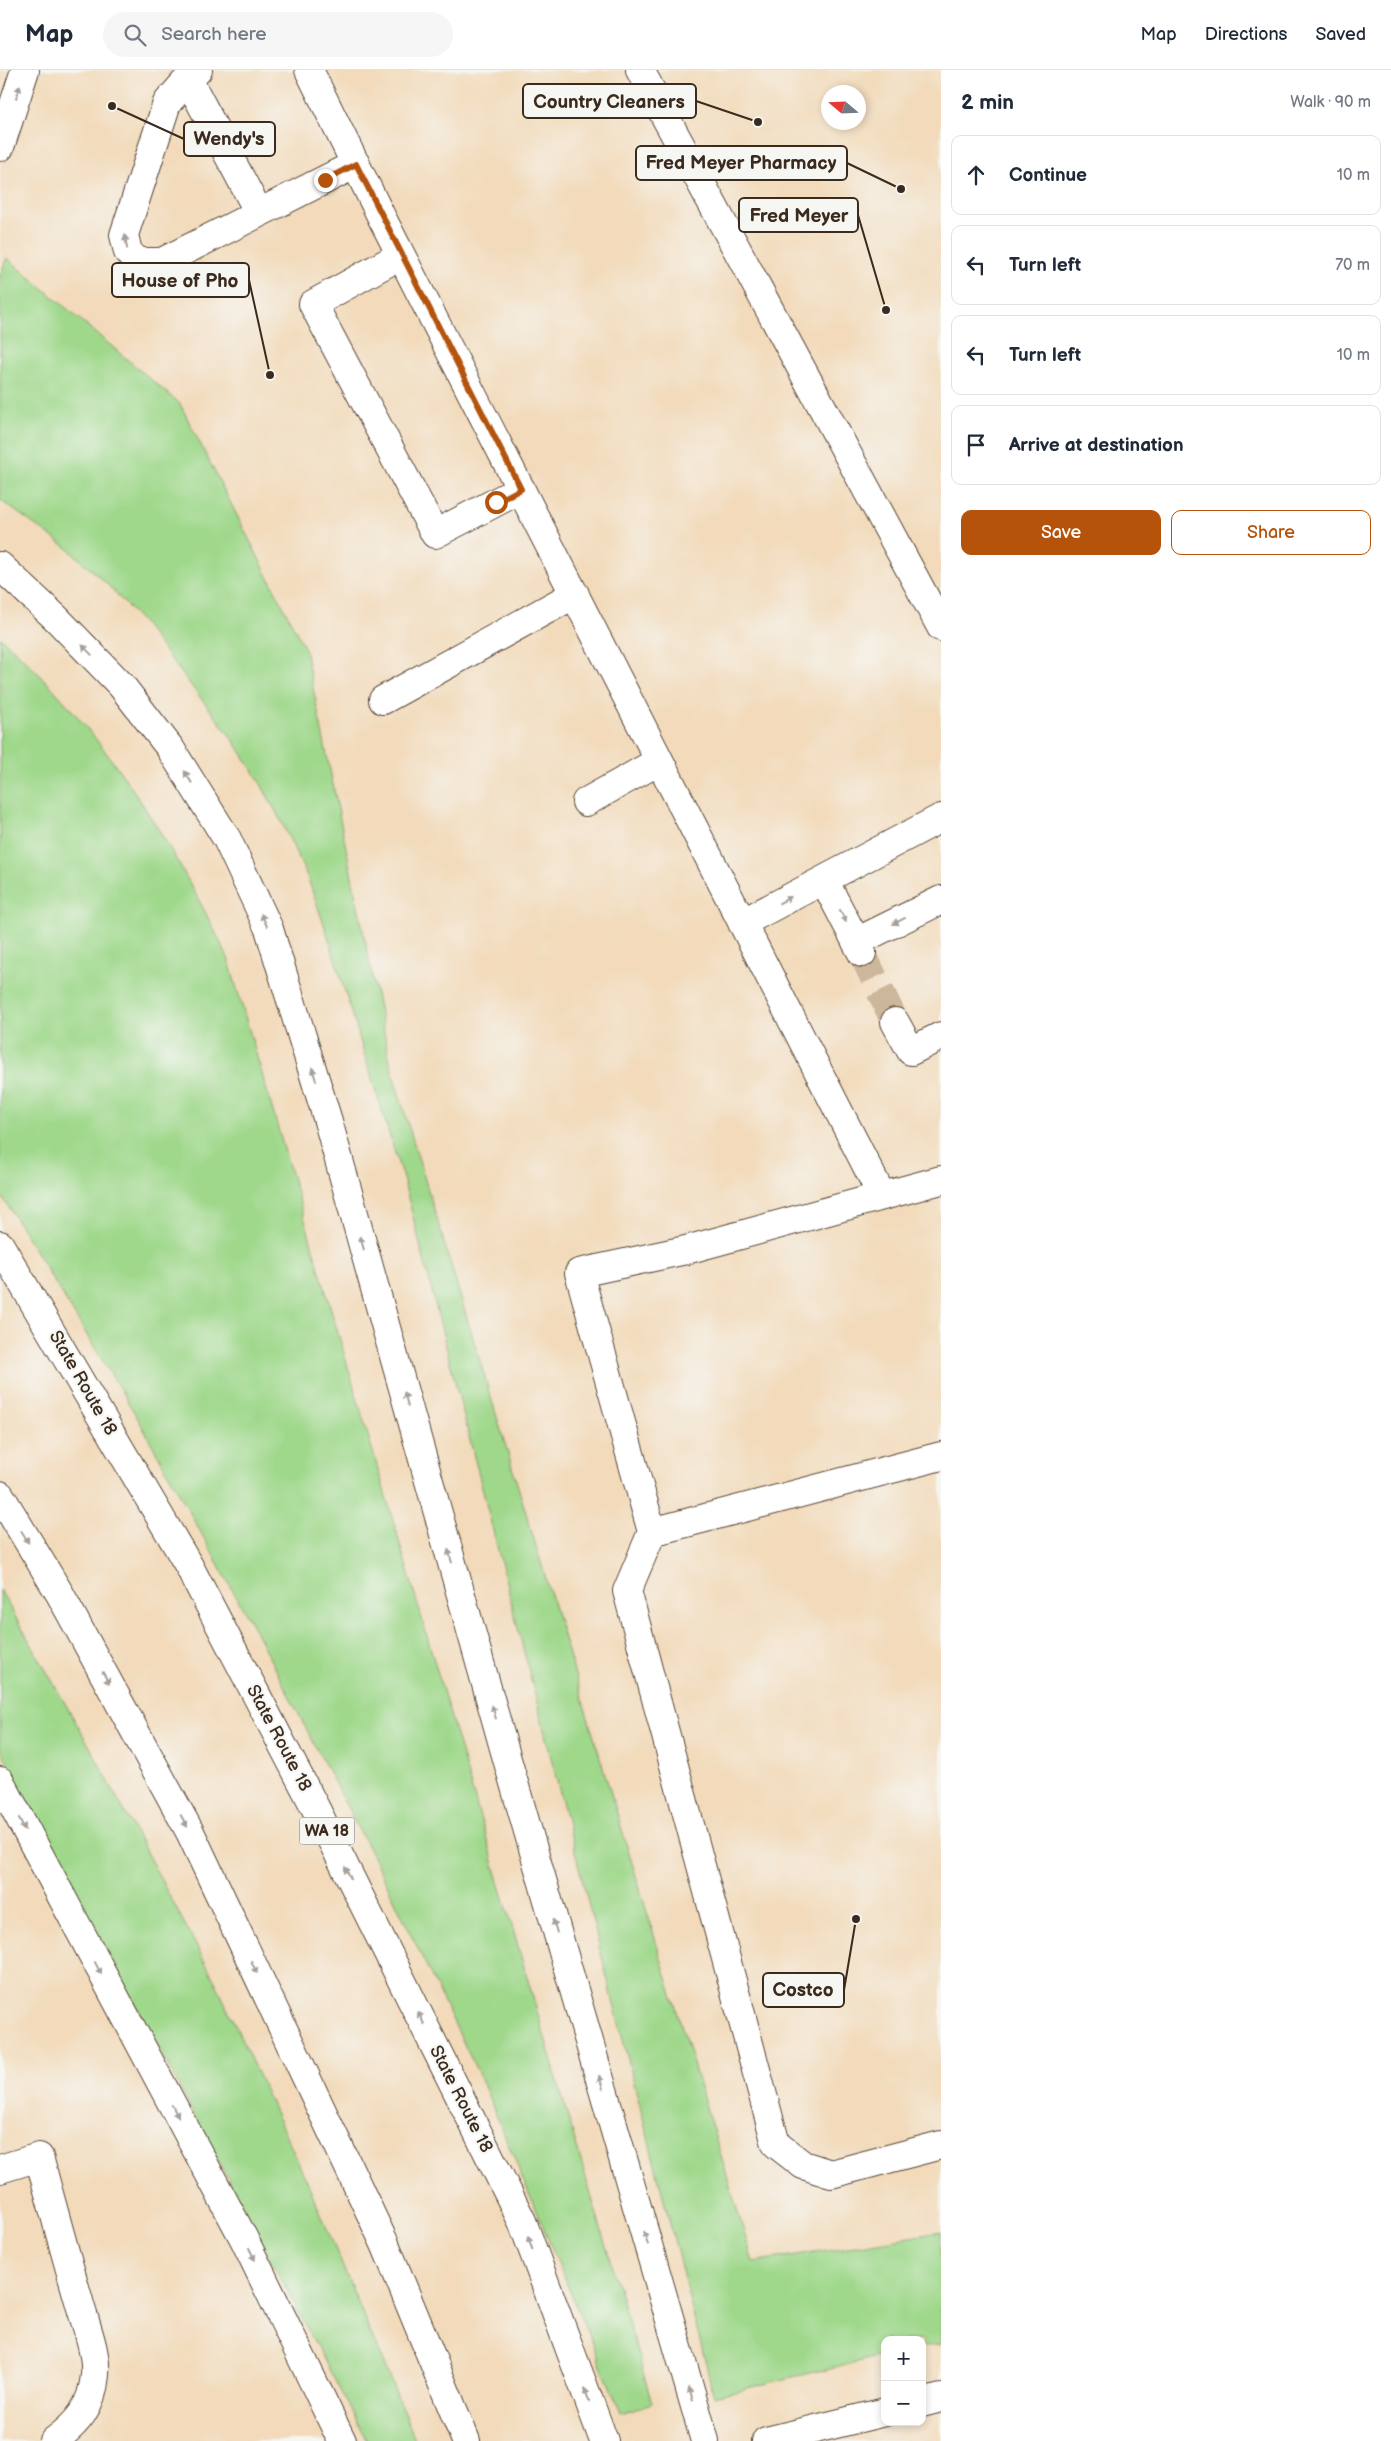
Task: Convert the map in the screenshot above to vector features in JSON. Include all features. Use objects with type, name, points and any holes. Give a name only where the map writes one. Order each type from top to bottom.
[{"type":"main road","points":[[0,147],[25,70]]},
{"type":"main road","points":[[310,70],[659,761],[882,1196]]},
{"type":"main road","points":[[640,70],[941,627]]},
{"type":"main road","points":[[258,214],[193,75],[167,103],[124,235],[128,252],[138,262],[162,262],[258,214],[356,164]]},
{"type":"main road","points":[[402,255],[313,304],[435,534],[521,489]]},
{"type":"main road","points":[[0,566],[56,618],[121,685],[170,748],[227,839],[269,930],[331,1130],[507,1759],[705,2441]]},
{"type":"main road","points":[[384,700],[575,594]]},
{"type":"main road","points":[[586,802],[659,761]]},
{"type":"main road","points":[[742,923],[941,818]]},
{"type":"main road","points":[[824,880],[859,948],[941,900]]},
{"type":"main road","points":[[896,1022],[910,1051],[941,1036]]},
{"type":"main road","points":[[941,1180],[686,1250],[579,1273],[652,1532],[628,1592],[776,2144],[803,2165],[831,2174],[941,2145]]},
{"type":"main road","name":"State Route 18","points":[[0,1245],[189,1566],[317,1810],[522,2221],[604,2441]]},
{"type":"main road","points":[[652,1532],[941,1456]]},
{"type":"main road","points":[[0,1496],[60,1594],[190,1832],[385,2244],[466,2441]]},
{"type":"main road","points":[[0,1781],[244,2239],[342,2441]]},
{"type":"main road","points":[[0,2169],[39,2157],[90,2340],[95,2374],[91,2394],[84,2412],[75,2425],[54,2441]]},
{"type":"main road","points":[[926,2402],[941,2398]]},
{"type":"main road","points":[[766,2441],[881,2413]]},
{"type":"green space","points":[[7,258],[180,404],[305,649],[392,1071],[753,2262],[941,2232],[941,2343],[926,2346],[926,2336],[881,2336],[881,2356],[714,2396],[404,1182],[326,930],[307,876],[283,825],[256,775],[231,737],[142,622],[106,583],[66,547],[0,500],[0,275]]},
{"type":"green space","points":[[0,637],[36,671],[70,708],[130,786],[182,870],[228,958],[652,2403],[621,2413],[481,2079],[383,1876],[257,1634],[137,1417],[0,1193]]},
{"type":"green space","points":[[0,1590],[90,1747],[214,1979],[309,2186],[416,2441],[367,2441],[0,1749]]},
{"type":"tunnel","points":[[862,953],[895,1022]]},
{"type":"place","name":"Wendy's","points":[[112,106]]},
{"type":"place","name":"Country Cleaners","points":[[758,122]]},
{"type":"place","name":"Fred Meyer Pharmacy","points":[[901,189]]},
{"type":"place","name":"Fred Meyer","points":[[886,310]]},
{"type":"place","name":"House of Pho","points":[[270,375]]},
{"type":"place","name":"Costco","points":[[856,1919]]},
{"type":"route","points":[[325,180],[356,164],[521,489],[496,502]]}]
